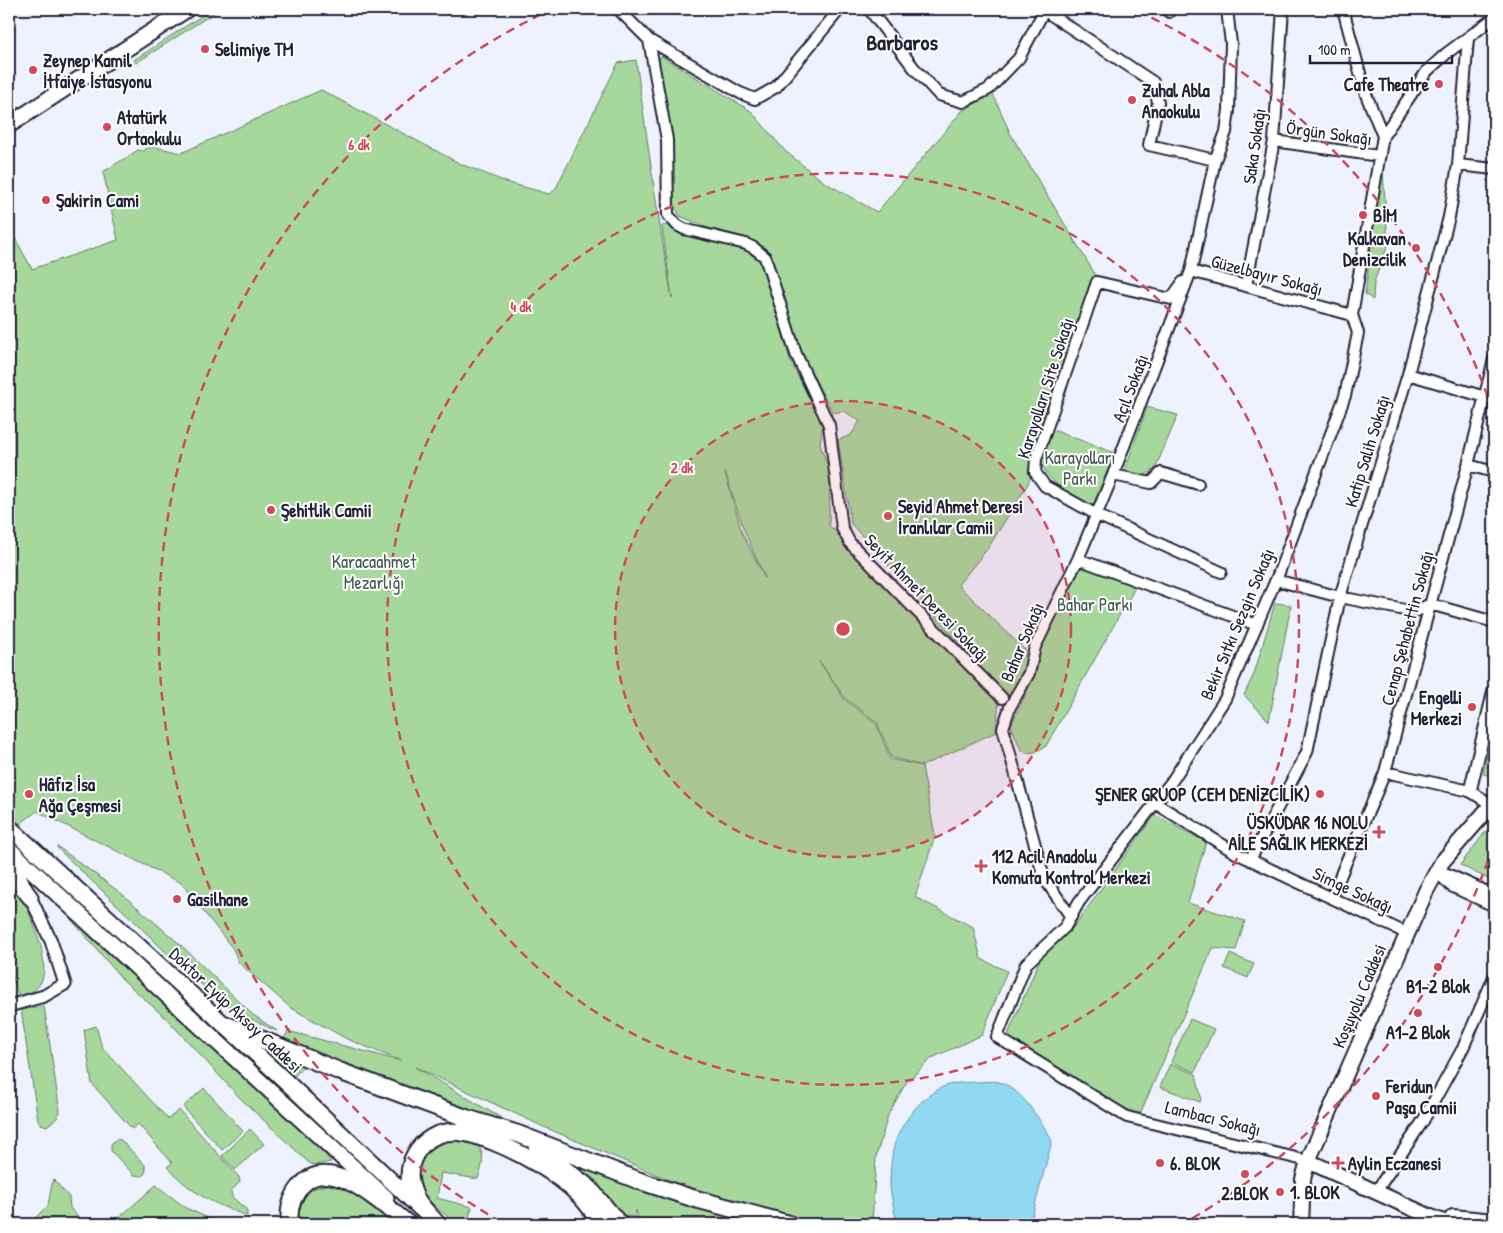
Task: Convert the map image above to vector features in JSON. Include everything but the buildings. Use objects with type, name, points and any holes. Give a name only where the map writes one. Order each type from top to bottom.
[{"type":"highway","points":[[224,1024],[339,1071],[466,1118],[518,1134],[640,1181],[692,1198],[789,1224]]},
{"type":"highway","points":[[437,1224],[414,1196],[409,1181],[411,1164],[417,1149],[426,1140],[439,1134],[459,1132],[501,1144],[557,1177],[584,1200],[596,1214],[598,1224]]},
{"type":"highway","points":[[518,1134],[569,1170],[588,1187],[619,1224]]},
{"type":"highway","points":[[290,1224],[290,1207],[298,1189],[305,1182],[316,1177],[329,1176],[342,1177],[354,1184],[408,1224]]},
{"type":"main road","points":[[9,125],[46,96],[170,9]]},
{"type":"main road","points":[[9,114],[27,102],[46,96],[187,9]]},
{"type":"main road","name":"Koşuyolu Caddesi","points":[[1301,1224],[1303,1179],[1308,1160],[1406,933],[1442,862],[1493,803]]},
{"type":"main road","name":"Doktor Eyüp Aksoy Caddesi","points":[[9,826],[437,1224]]},
{"type":"main road","name":"Doktor Eyüp Aksoy Caddesi","points":[[9,851],[19,871],[414,1224]]},
{"type":"main road","points":[[19,871],[30,897]]},
{"type":"main road","name":"Lambacı Sokağı","points":[[1308,1160],[1375,1193],[1441,1222]]},
{"type":"main road","name":"Lambacı Sokağı","points":[[1441,1222],[1438,1214],[1494,1221]]},
{"type":"street","points":[[618,9],[649,40],[740,93],[755,99],[776,87],[840,9]]},
{"type":"street","points":[[869,9],[939,95],[963,102],[989,89],[1019,58],[1044,9],[1153,82],[1158,102],[1149,145],[1215,160]]},
{"type":"street","name":"Açıl Sokağı","points":[[1097,516],[1191,271],[1215,160],[1226,132],[1229,110],[1231,44],[1227,9]]},
{"type":"street","name":"Saka Sokağı","points":[[1246,286],[1274,141],[1283,9]]},
{"type":"street","points":[[1343,9],[1365,92],[1383,136]]},
{"type":"street","points":[[1352,316],[1383,136],[1427,72],[1447,52],[1494,18]]},
{"type":"street","name":"Katip Salih Sokağı","points":[[1250,860],[1307,752],[1340,597],[1408,374],[1449,217],[1458,165],[1468,38]]},
{"type":"street","name":"Seyit Ahmet Deresi Sokağı","points":[[649,40],[667,140],[668,215],[676,225],[746,244],[765,257],[796,354],[828,424],[842,528],[850,543],[1002,698]]},
{"type":"street","name":"Örgün Sokağı","points":[[1274,141],[1379,156]]},
{"type":"street","points":[[1458,165],[1494,169]]},
{"type":"street","name":"Güzelbayır Sokağı","points":[[1097,282],[1171,298],[1191,271],[1352,316]]},
{"type":"street","name":"Karayolları Site Sokağı","points":[[1097,282],[1036,458],[1035,472],[1045,486],[1097,516]]},
{"type":"street","name":"Bekir Sıtkı Sezgin Sokağı","points":[[996,1037],[1026,964],[1065,926],[1079,902],[1155,803],[1225,699],[1276,580],[1346,396],[1358,332],[1352,316]]},
{"type":"street","name":"Cenap Şehabettin Sokağı","points":[[1332,898],[1346,856],[1371,807],[1385,772],[1468,465],[1494,359]]},
{"type":"street","points":[[1408,374],[1485,397]]},
{"type":"street","points":[[1468,465],[1494,472]]},
{"type":"street","points":[[1113,476],[1151,483],[1161,473],[1198,484]]},
{"type":"street","points":[[1221,572],[1097,516],[1078,559],[1257,626]]},
{"type":"street","name":"Bahar Sokağı","points":[[1071,917],[1044,878],[1003,728],[1010,708],[1029,673],[1035,647],[1078,559]]},
{"type":"street","points":[[1276,580],[1340,597],[1415,612],[1430,604],[1494,622]]},
{"type":"street","points":[[1470,791],[1494,690]]},
{"type":"street","points":[[1385,772],[1470,791],[1493,803]]},
{"type":"street","name":"Simge Sokağı","points":[[1155,803],[1250,860],[1406,933]]},
{"type":"street","points":[[19,871],[36,851]]},
{"type":"street","points":[[1436,872],[1447,874],[1494,894]]},
{"type":"street","points":[[1436,872],[1451,886],[1494,906]]},
{"type":"street","points":[[9,1006],[44,996],[65,984],[51,941],[30,897]]},
{"type":"street","points":[[1375,1193],[1423,1122],[1463,1048],[1494,977]]},
{"type":"street","name":"Lambacı Sokağı","points":[[996,1037],[1127,1117],[1308,1160]]},
{"type":"green space","points":[[212,9],[220,9],[136,63],[134,60]]},
{"type":"green space","points":[[661,56],[751,111],[785,151],[824,182],[877,212],[962,111],[993,94],[1011,135],[1096,276],[1028,484],[988,548],[958,585],[1025,650],[1025,673],[1008,698],[851,524],[838,440],[851,435],[860,421],[844,411],[833,413],[801,354],[769,252],[747,238],[708,228],[680,216],[671,201],[672,138],[657,61]]},
{"type":"green space","name":"Karacaahmet Mezarlığı","points":[[636,60],[657,209],[672,298],[662,226],[671,224],[743,246],[762,261],[790,360],[823,426],[820,444],[830,473],[829,525],[999,700],[996,732],[922,766],[935,836],[915,897],[973,927],[981,959],[1007,971],[982,1035],[932,1058],[906,1083],[888,1115],[876,1157],[872,1224],[811,1224],[681,1185],[544,1127],[415,1067],[513,1125],[510,1127],[283,1041],[288,1031],[401,1061],[347,1039],[291,1008],[239,963],[233,949],[181,883],[37,811],[20,824],[9,813],[9,227],[32,269],[118,240],[103,172],[138,150],[142,151],[152,146],[181,153],[321,90],[461,164],[506,182],[549,194],[555,190],[618,63]],"holes":[[[725,472],[744,530],[765,578],[742,533]],[[819,661],[846,699],[877,722],[891,757],[922,766],[890,759],[876,723],[845,700]]]},
{"type":"green space","points":[[1382,157],[1388,245],[1374,282],[1373,300],[1365,294]]},
{"type":"green space","points":[[1147,407],[1178,415],[1155,469],[1142,477],[1124,473]]},
{"type":"green space","name":"Karayolları Parkı","points":[[1053,430],[1115,453],[1092,507],[1056,484],[1045,471],[1041,463]]},
{"type":"green space","name":"Bahar Parkı","points":[[1082,565],[1136,586],[1046,746],[1035,752],[1025,753],[1020,748],[1011,725],[1037,670],[1041,649]]},
{"type":"green space","points":[[1275,603],[1291,605],[1269,721],[1244,695],[1254,674]]},
{"type":"green space","points":[[1494,721],[1494,776],[1483,774]]},
{"type":"green space","points":[[1155,815],[1206,842],[1188,903],[1245,921],[1236,950],[1213,948],[1140,1114],[1124,1108],[1006,1039],[1040,959],[1072,929]]},
{"type":"green space","points":[[1494,825],[1494,882],[1460,865],[1486,831]]},
{"type":"green space","points":[[57,846],[122,894],[182,946],[252,1014],[277,1031],[236,1010],[200,983]]},
{"type":"green space","points":[[9,877],[29,913],[43,958],[44,971],[41,982],[36,989],[23,996],[18,994],[9,966]]},
{"type":"green space","points":[[56,896],[320,1148],[331,1162],[314,1165],[309,1163],[239,1097],[167,1019],[123,980],[58,904]]},
{"type":"green space","points":[[1230,954],[1254,964],[1248,978],[1224,968]]},
{"type":"green space","points":[[44,1006],[60,1112],[57,1118],[47,1126],[41,1124],[38,1120],[21,1010]]},
{"type":"green space","points":[[1190,1019],[1214,1029],[1195,1072],[1171,1062]]},
{"type":"green space","points":[[96,1026],[102,1047],[168,1119],[179,1110],[239,1177],[240,1182],[231,1191],[232,1197],[247,1210],[247,1216],[213,1202],[186,1185],[167,1167],[172,1163],[138,1124],[132,1129],[92,1084],[84,1030]]},
{"type":"green space","points":[[246,1036],[304,1065],[294,1077]]},
{"type":"green space","points":[[1170,1064],[1196,1074],[1201,1097],[1200,1102],[1160,1087]]},
{"type":"green space","points":[[204,1088],[243,1131],[222,1150],[183,1107]]},
{"type":"green space","points":[[250,1129],[264,1144],[235,1170],[222,1156]]},
{"type":"green space","points":[[446,1137],[475,1141],[481,1150],[482,1164],[478,1179],[441,1173],[437,1198],[472,1207],[467,1224],[457,1224],[439,1209],[426,1197],[418,1183],[417,1173],[422,1153]]},
{"type":"green space","points":[[116,1139],[121,1140],[145,1165],[146,1171],[143,1176],[134,1175],[111,1151],[111,1144]]},
{"type":"green space","points":[[570,1161],[771,1224],[744,1224],[718,1220],[638,1219],[636,1210],[635,1217],[625,1216]]},
{"type":"green space","points":[[53,1179],[69,1197],[70,1208],[84,1224],[29,1224],[48,1205]]},
{"type":"green space","points":[[332,1184],[354,1194],[393,1224],[300,1224],[299,1206],[305,1195],[316,1188]]},
{"type":"green space","points":[[156,1185],[186,1208],[221,1224],[112,1224]]},
{"type":"water","points":[[958,1083],[1002,1083],[1017,1092],[1031,1108],[1052,1141],[1030,1224],[897,1224],[890,1186],[893,1153],[899,1134],[910,1115],[933,1092],[942,1087]]},
{"type":"place","name":"Selimiye TM","points":[[205,49]]},
{"type":"place","name":"Zeynep Kamil İtfaiye İstasyonu","points":[[33,70]]},
{"type":"place","name":"Cafe Theatre","points":[[1439,84]]},
{"type":"place","name":"Zuhal Abla Anaokulu","points":[[1132,100]]},
{"type":"place","name":"Atatürk Ortaokulu","points":[[107,127]]},
{"type":"place","name":"Şakirin Cami","points":[[46,200]]},
{"type":"place","name":"BİM","points":[[1363,215]]},
{"type":"place","name":"Kalkavan Denizcilik","points":[[1416,248]]},
{"type":"place","name":"Şehitlik Camii","points":[[271,510]]},
{"type":"place","name":"Seyid Ahmet Deresi İranlılar Camii","points":[[888,516]]},
{"type":"place","name":"Engelli Merkezi","points":[[1472,707]]},
{"type":"place","name":"Hâfız İsa Ağa Çeşmesi","points":[[29,794]]},
{"type":"place","name":"ŞENER GRUOP (CEM DENİZCİLİK)","points":[[1320,794]]},
{"type":"place","name":"ÜSKÜDAR 16 NOLU AİLE SAĞLIK MERKEZİ","points":[[1379,832]]},
{"type":"place","name":"112 Acil Anadolu Komuta Kontrol Merkezi","points":[[981,866]]},
{"type":"place","name":"Gasilhane","points":[[177,899]]},
{"type":"place","name":"B1-2 Blok","points":[[1438,967]]},
{"type":"place","name":"A1-2 Blok","points":[[1418,1013]]},
{"type":"place","name":"Feridun Paşa Camii","points":[[1376,1096]]},
{"type":"place","name":"6. BLOK","points":[[1160,1163]]},
{"type":"place","name":"Aylin Eczanesi","points":[[1338,1163]]},
{"type":"place","name":"2.BLOK","points":[[1245,1174]]},
{"type":"place","name":"1. BLOK","points":[[1280,1192]]},
{"type":"district","name":"Barbaros","points":[[902,42]]}]
